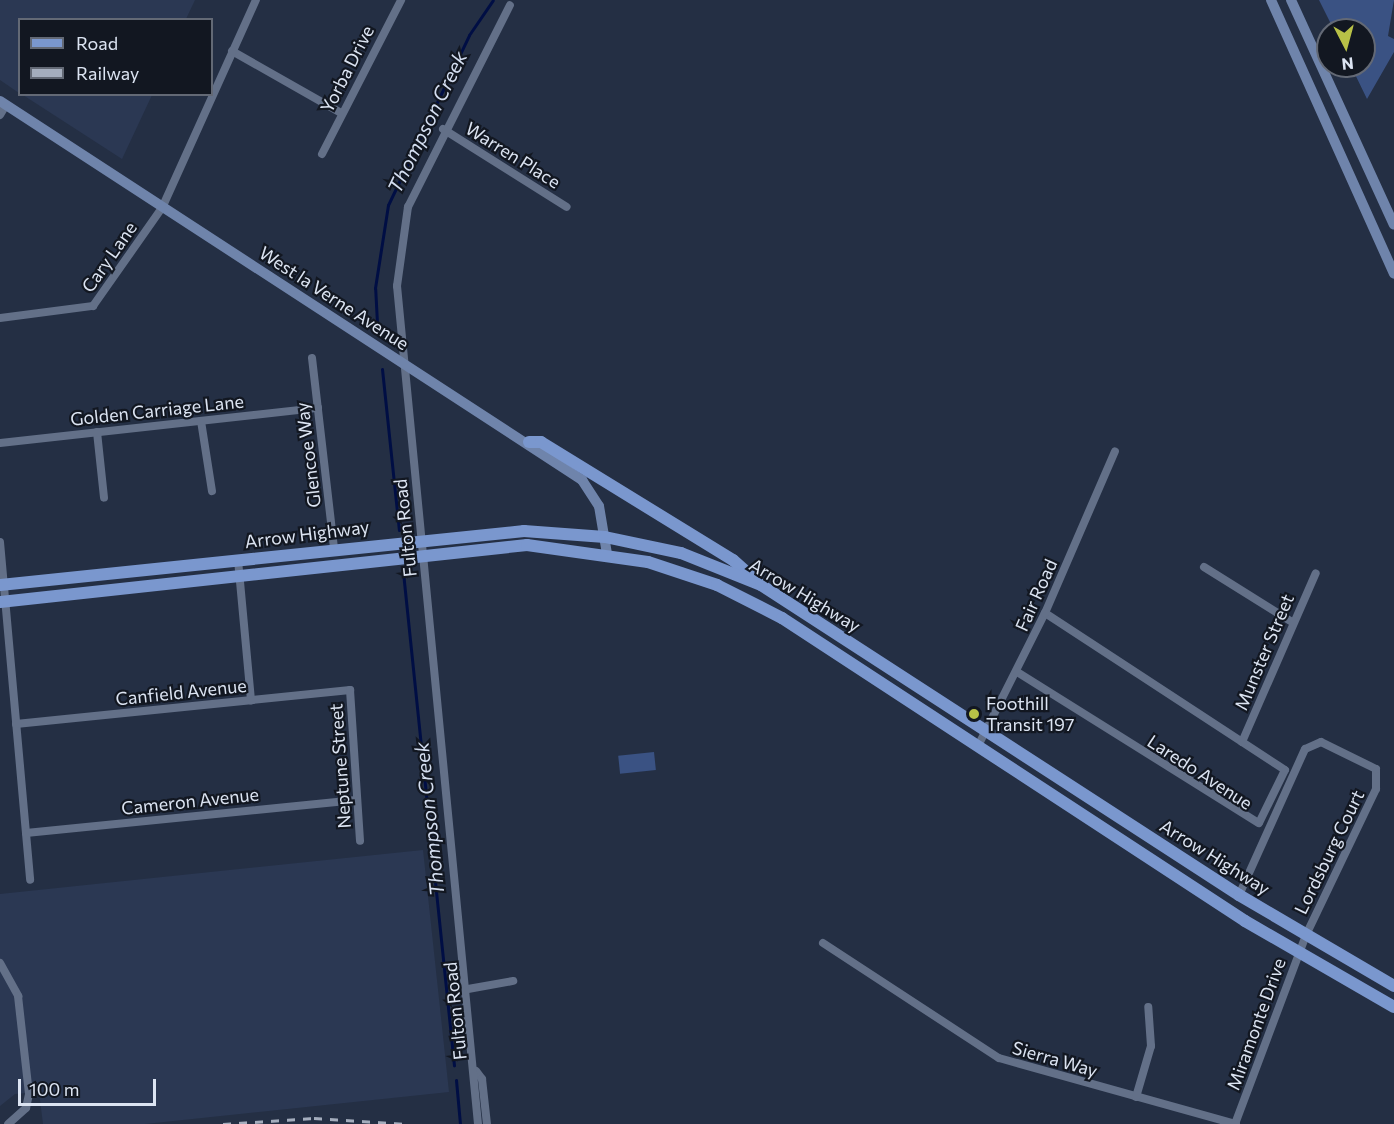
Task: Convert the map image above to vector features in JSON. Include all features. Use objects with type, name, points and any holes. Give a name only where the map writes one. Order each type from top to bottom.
[{"type":"main road","points":[[1271,0],[1394,274]]},
{"type":"main road","points":[[1291,0],[1394,225]]},
{"type":"main road","name":"West la Verne Avenue","points":[[2,107],[529,442],[582,480],[599,506],[607,554]]},
{"type":"main road","points":[[529,442],[541,442],[734,560],[761,585]]},
{"type":"main road","name":"Arrow Highway","points":[[2,585],[421,539],[524,531],[605,537],[681,553],[761,585],[1239,895],[1394,986]]},
{"type":"main road","name":"Arrow Highway","points":[[2,602],[241,579],[527,545],[607,554],[689,574],[752,602],[1298,952],[1394,1007]]},
{"type":"street","name":"Cary Lane","points":[[213,94],[256,0]]},
{"type":"street","name":"Yorba Drive","points":[[322,154],[400,0]]},
{"type":"street","name":"Fulton Road","points":[[478,1124],[476,1071],[397,286],[404,224],[443,129],[510,5]]},
{"type":"street","points":[[232,51],[341,113]]},
{"type":"street","name":"Cary Lane","points":[[0,318],[93,306],[162,208],[212,96]]},
{"type":"street","name":"Warren Place","points":[[443,129],[567,207]]},
{"type":"street","name":"Glencoe Way","points":[[312,358],[334,549]]},
{"type":"street","name":"Golden Carriage Lane","points":[[0,443],[318,408]]},
{"type":"street","points":[[201,421],[212,491]]},
{"type":"street","points":[[97,432],[104,498]]},
{"type":"street","name":"Fair Road","points":[[978,746],[1045,613],[1114,452]]},
{"type":"street","points":[[0,542],[2,602],[30,880]]},
{"type":"street","points":[[238,560],[251,700]]},
{"type":"street","points":[[1204,567],[1292,622]]},
{"type":"street","name":"Munster Street","points":[[1242,742],[1292,622],[1316,573]]},
{"type":"street","points":[[752,602],[761,585]]},
{"type":"street","name":"Laredo Avenue","points":[[1017,672],[1253,824],[1259,823],[1285,770],[1045,613]]},
{"type":"street","name":"Canfield Avenue","points":[[16,724],[350,690]]},
{"type":"street","name":"Neptune Street","points":[[350,690],[360,841]]},
{"type":"street","name":"Lordsburg Court","points":[[1239,895],[1305,749],[1321,742],[1376,770],[1376,789],[1306,935]]},
{"type":"street","name":"Cameron Avenue","points":[[26,833],[356,800]]},
{"type":"street","name":"Miramonte Drive","points":[[1235,1124],[1306,935]]},
{"type":"street","name":"Sierra Way","points":[[823,943],[999,1058],[1235,1124]]},
{"type":"street","points":[[0,963],[20,1005],[29,1094],[20,1116],[8,1124]]},
{"type":"street","points":[[468,989],[513,981]]},
{"type":"street","points":[[1136,1097],[1151,1046],[1148,1008]]},
{"type":"street","name":"Fulton Road","points":[[476,1071],[487,1124]]},
{"type":"shaded area","points":[[0,0],[195,0],[186,18],[18,18],[18,92],[0,80]]},
{"type":"shaded area","points":[[1319,0],[1394,0],[1388,36],[1394,39],[1394,52],[1367,99],[1357,78],[1376,78],[1376,18],[1328,18]]},
{"type":"shaded area","points":[[25,96],[152,96],[122,159]]},
{"type":"shaded area","points":[[654,752],[656,770],[620,774],[618,756]]},
{"type":"shaded area","points":[[423,850],[449,1092],[145,1124],[43,1124],[39,1092],[15,1094],[0,1106],[0,894]]},
{"type":"waterway","name":"Thompson Creek","points":[[377,323],[375,288],[388,205],[469,35],[493,0]]},
{"type":"waterway","name":"Thompson Creek","points":[[382,369],[399,530]]},
{"type":"waterway","name":"Thompson Creek","points":[[403,572],[454,1065]]},
{"type":"waterway","name":"Thompson Creek","points":[[456,1080],[460,1124]]},
{"type":"railway","points":[[223,1124],[314,1118],[407,1124]]},
{"type":"place","name":"Foothill Transit 197","points":[[974,714]]}]
